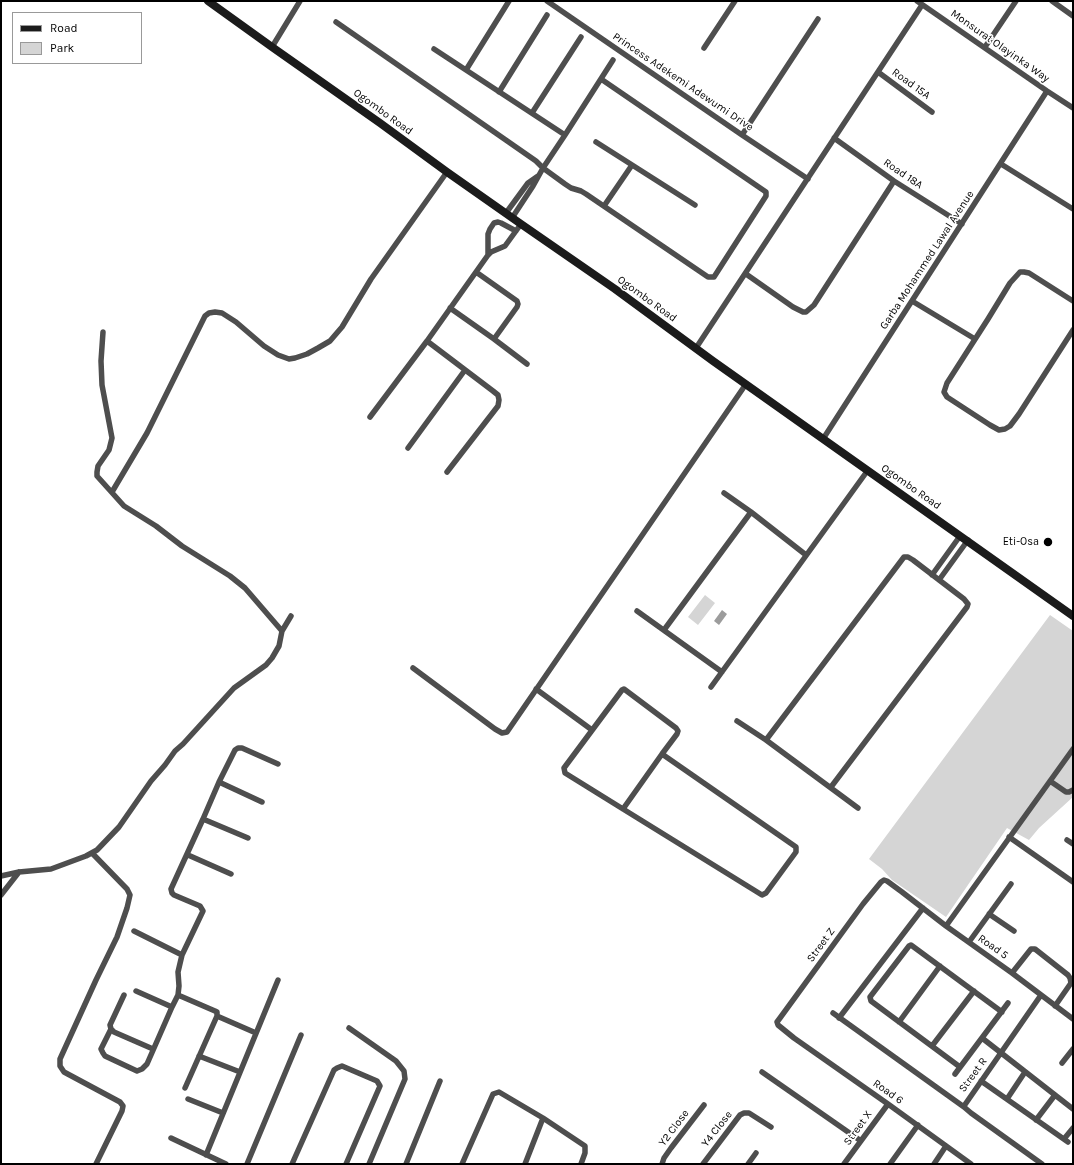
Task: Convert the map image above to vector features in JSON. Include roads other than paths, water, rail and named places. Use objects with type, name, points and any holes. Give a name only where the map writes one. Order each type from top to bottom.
[{"type":"main road","name":"Ogombo Road","points":[[208,1],[509,215],[518,228],[615,289],[1073,616]]},
{"type":"street","points":[[272,47],[300,1]]},
{"type":"street","points":[[466,70],[509,1]]},
{"type":"street","name":"Princess Adekemi Adewumi Drive","points":[[547,1],[808,179]]},
{"type":"street","points":[[704,48],[735,1]]},
{"type":"street","name":"Monsurat Olayinka Way","points":[[917,1],[1073,108]]},
{"type":"street","points":[[984,47],[1016,1]]},
{"type":"street","points":[[1052,1],[1073,16]]},
{"type":"street","points":[[696,348],[922,5]]},
{"type":"street","points":[[499,92],[547,15]]},
{"type":"street","points":[[742,135],[818,19]]},
{"type":"street","points":[[336,22],[531,158],[571,188],[580,191],[604,206],[711,278],[716,274],[766,194],[764,190],[601,79]]},
{"type":"street","points":[[532,113],[581,37]]},
{"type":"street","points":[[434,49],[565,135]]},
{"type":"street","points":[[509,215],[533,186],[543,168],[613,60]]},
{"type":"street","name":"Road 15A","points":[[878,72],[932,112]]},
{"type":"street","name":"Garba Mohammed Lawal Avenue","points":[[823,438],[1047,91]]},
{"type":"street","name":"Road 18A","points":[[834,138],[894,181],[962,224]]},
{"type":"street","points":[[596,142],[695,205]]},
{"type":"street","points":[[1001,164],[1073,209]]},
{"type":"street","points":[[604,206],[632,165]]},
{"type":"street","points":[[112,492],[147,433],[205,316],[209,313],[222,313],[236,322],[264,346],[278,355],[289,358],[296,358],[307,354],[330,341],[342,327],[371,279],[447,172]]},
{"type":"street","points":[[746,274],[793,307],[806,312],[814,305],[894,181]]},
{"type":"street","points":[[370,417],[427,341],[488,255],[491,252],[505,246],[518,228],[498,222],[494,223],[488,234],[488,255]]},
{"type":"street","points":[[476,272],[515,299],[518,304],[494,339]]},
{"type":"street","points":[[1073,301],[1029,273],[1020,272],[1010,283],[947,383],[944,392],[947,397],[984,421],[999,430],[1002,430],[1010,426],[1019,414],[1073,330]]},
{"type":"street","points":[[912,301],[975,339]]},
{"type":"street","points":[[450,308],[527,364]]},
{"type":"street","points":[[103,332],[101,361],[102,384],[112,438],[110,450],[100,463],[97,476],[124,506],[156,526],[182,546],[230,576],[245,588],[282,631]]},
{"type":"street","points":[[427,341],[498,395],[500,400],[498,406],[447,472]]},
{"type":"street","points":[[408,448],[465,370]]},
{"type":"street","points":[[413,668],[461,705],[502,733],[505,733],[746,384]]},
{"type":"street","points":[[711,688],[868,470]]},
{"type":"street","points":[[724,493],[806,555]]},
{"type":"street","points":[[664,630],[751,512]]},
{"type":"street","points":[[932,575],[964,538]]},
{"type":"street","points":[[939,580],[964,538]]},
{"type":"street","points":[[766,740],[904,557],[908,557],[964,599],[968,604],[967,607],[831,787]]},
{"type":"street","points":[[637,611],[722,672]]},
{"type":"street","points":[[1,876],[19,872],[51,870],[97,850],[119,827],[151,781],[166,765],[175,751],[234,688],[257,673],[272,658],[279,646],[282,631],[291,616]]},
{"type":"street","points":[[536,690],[592,730]]},
{"type":"street","points":[[623,809],[678,731],[625,690],[622,690],[564,768],[565,773],[623,809],[762,895],[766,893],[796,852],[796,847],[662,754]]},
{"type":"street","points":[[738,721],[858,808]]},
{"type":"street","points":[[124,995],[110,1025],[111,1029],[101,1049],[105,1056],[137,1071],[142,1069],[147,1064],[178,995],[178,972],[182,955],[203,911],[200,906],[174,895],[172,893],[172,889],[219,782],[238,748],[242,748],[278,764]]},
{"type":"street","points":[[946,926],[1073,749]]},
{"type":"street","points":[[1050,781],[1066,792],[1073,790]]},
{"type":"street","points":[[219,782],[262,802]]},
{"type":"street","points":[[203,819],[248,838]]},
{"type":"street","points":[[1009,837],[1073,882]]},
{"type":"street","points":[[1067,840],[1073,844]]},
{"type":"street","points":[[92,853],[127,889],[130,895],[117,937],[60,1059],[60,1066],[64,1072],[120,1102],[123,1106],[122,1111],[96,1164]]},
{"type":"street","points":[[188,855],[231,874]]},
{"type":"street","points":[[1,895],[19,872]]},
{"type":"street","name":"Street Z","points":[[794,1038],[778,1025],[777,1022],[864,904],[884,880],[902,892]]},
{"type":"street","points":[[969,942],[1011,884]]},
{"type":"street","name":"Road 5","points":[[902,892],[1073,1019]]},
{"type":"street","points":[[839,1018],[923,908]]},
{"type":"street","points":[[989,914],[1014,931]]},
{"type":"street","points":[[134,931],[182,955]]},
{"type":"street","points":[[960,1067],[871,1001],[870,997],[911,945],[1002,1012]]},
{"type":"street","points":[[1012,973],[1031,949],[1035,948],[1070,978],[1071,983],[1055,1006]]},
{"type":"street","points":[[899,1022],[940,966]]},
{"type":"street","points":[[206,1155],[278,980]]},
{"type":"street","points":[[136,991],[172,1007]]},
{"type":"street","points":[[932,1046],[974,991]]},
{"type":"street","points":[[178,995],[217,1012],[217,1016],[185,1088]]},
{"type":"street","name":"Street R","points":[[1041,995],[964,1107],[1042,1164]]},
{"type":"street","points":[[954,1074],[1008,1003]]},
{"type":"street","points":[[833,1013],[964,1107]]},
{"type":"street","points":[[217,1016],[256,1033]]},
{"type":"street","points":[[349,1028],[396,1061],[404,1071],[405,1079],[369,1164]]},
{"type":"street","points":[[111,1029],[114,1032],[153,1049]]},
{"type":"street","points":[[247,1164],[301,1035]]},
{"type":"street","name":"Road 6","points":[[794,1038],[971,1164]]},
{"type":"street","points":[[982,1038],[1073,1109]]},
{"type":"street","points":[[1062,1063],[1073,1049]]},
{"type":"street","points":[[199,1056],[240,1072]]},
{"type":"street","points":[[292,1164],[334,1070],[342,1066],[377,1081],[380,1086],[346,1164]]},
{"type":"street","points":[[762,1072],[861,1141]]},
{"type":"street","points":[[1007,1099],[1025,1072]]},
{"type":"street","points":[[406,1164],[440,1081]]},
{"type":"street","points":[[981,1081],[1066,1140],[1073,1128]]},
{"type":"street","points":[[462,1164],[493,1094],[496,1092],[542,1118],[585,1146],[585,1153],[581,1164]]},
{"type":"street","points":[[1036,1120],[1055,1095]]},
{"type":"street","points":[[188,1099],[223,1113]]},
{"type":"street","name":"Street X","points":[[844,1164],[888,1104]]},
{"type":"street","name":"Y2 Close","points":[[662,1164],[671,1148],[704,1105]]},
{"type":"street","name":"Y4 Close","points":[[703,1164],[740,1115],[749,1113],[770,1127]]},
{"type":"street","points":[[525,1164],[542,1118]]},
{"type":"street","points":[[890,1164],[918,1125]]},
{"type":"street","points":[[171,1138],[226,1164]]},
{"type":"street","points":[[934,1164],[946,1146]]},
{"type":"street","points":[[748,1164],[756,1153]]},
{"type":"place","name":"Eti-Osa","points":[[1048,542]]}]
